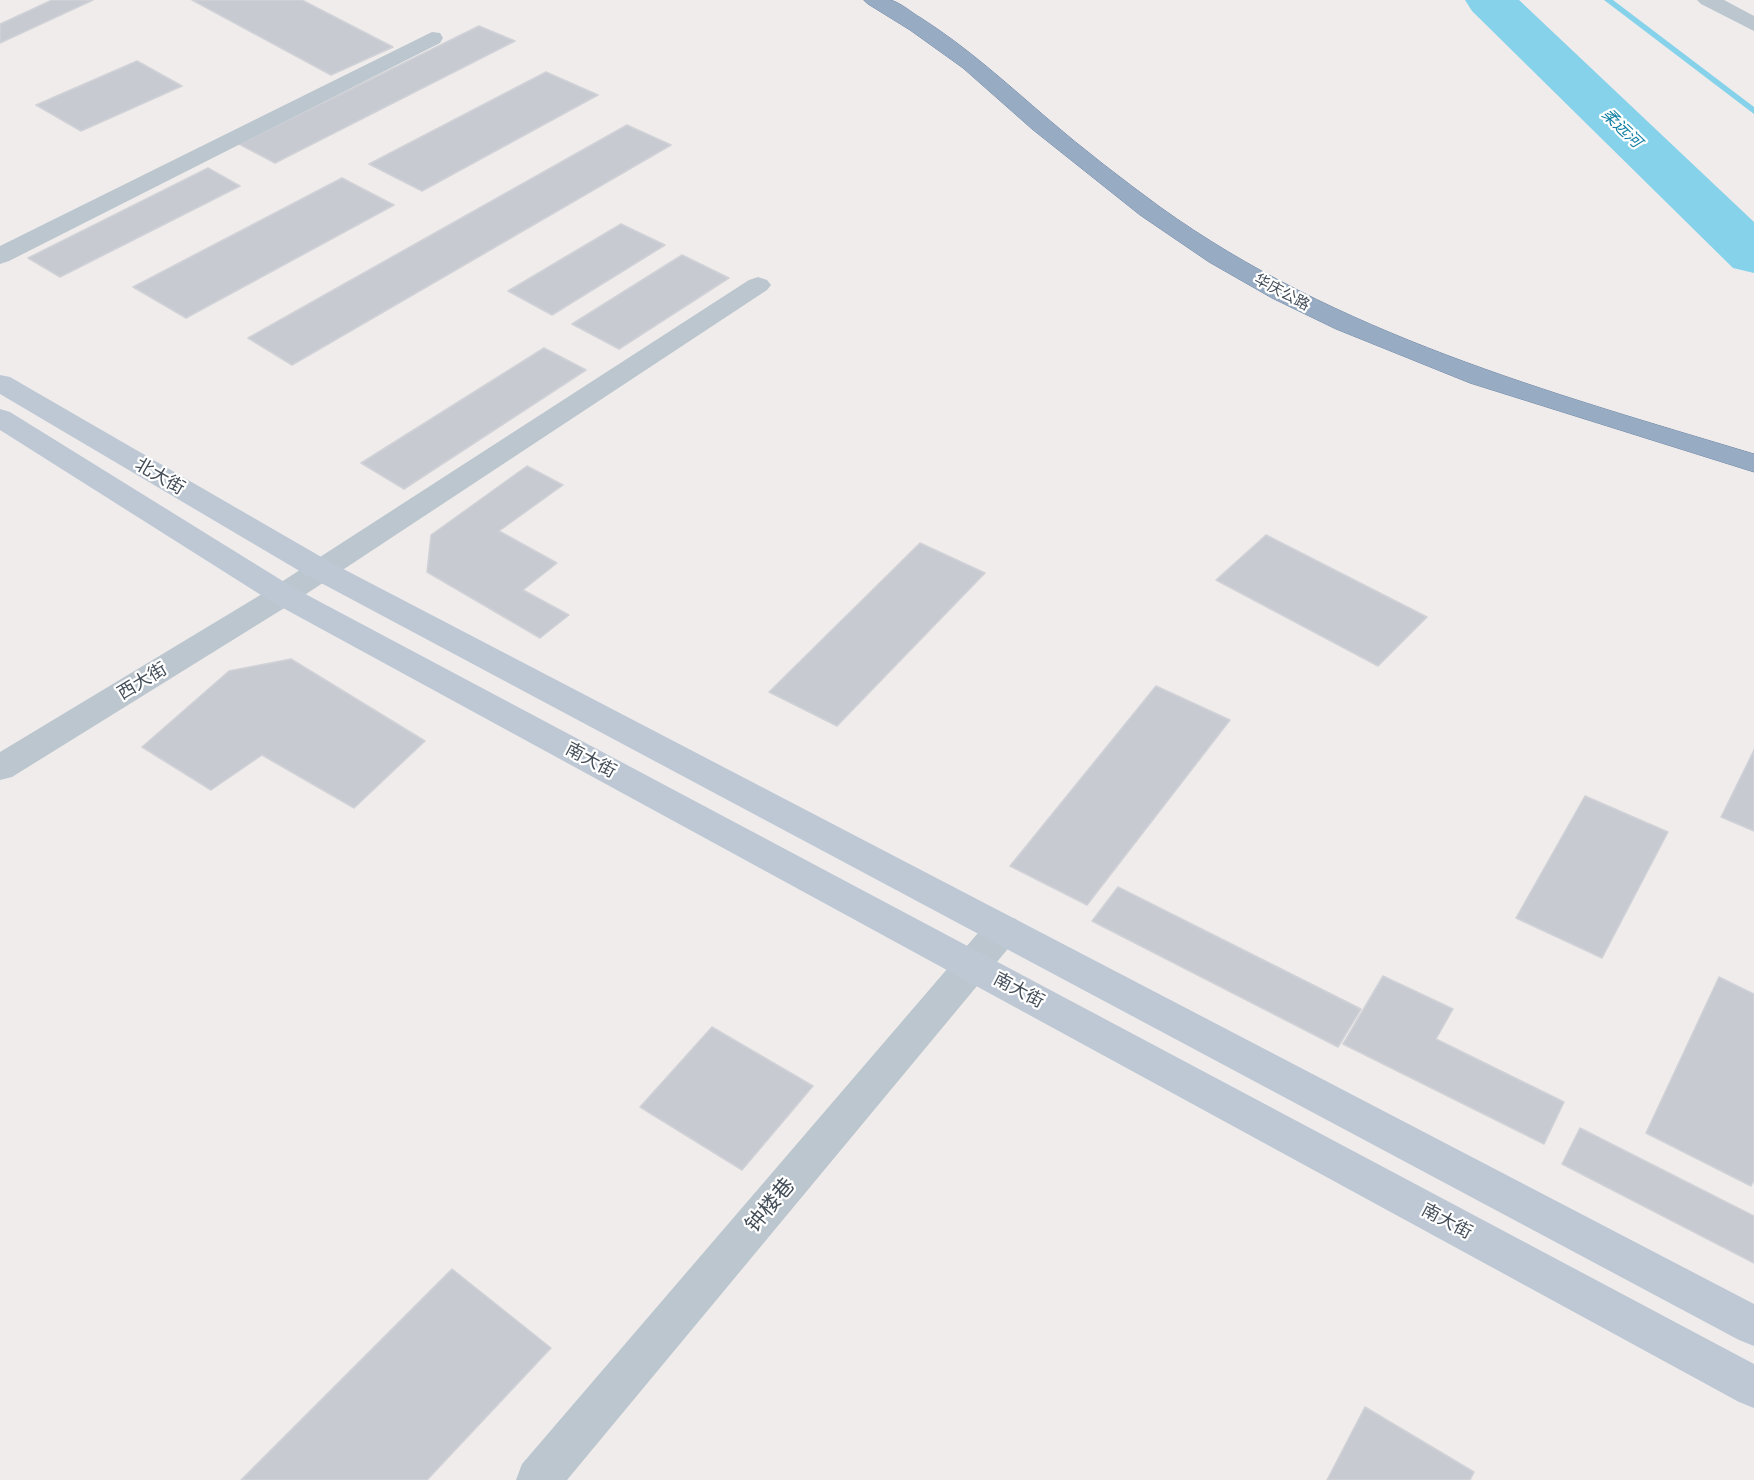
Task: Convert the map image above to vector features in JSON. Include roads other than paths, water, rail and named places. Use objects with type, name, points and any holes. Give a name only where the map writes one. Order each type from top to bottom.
[{"type":"highway","name":"华庆公路","points":[[875,0],[935,37],[983,73],[1108,179],[1169,225],[1218,257],[1268,285],[1340,322],[1450,367],[1522,392],[1754,463]]},
{"type":"highway","name":"华庆公路","points":[[893,0],[947,33],[994,68],[1114,169],[1181,219],[1230,251],[1279,278],[1357,317],[1446,354],[1526,382],[1754,451]]},
{"type":"main road","name":"北大街","points":[[0,383],[319,569]]},
{"type":"main road","name":"北大街","points":[[0,418],[283,595]]},
{"type":"main road","points":[[319,569],[1754,1326]]},
{"type":"main road","name":"南大街","points":[[283,595],[1754,1387]]},
{"type":"street","points":[[1708,0],[1754,25]]},
{"type":"street","points":[[0,256],[432,38]]},
{"type":"street","name":"西大街","points":[[0,768],[283,595],[319,569],[758,285]]},
{"type":"street","name":"钟楼巷","points":[[538,1480],[1003,929]]},
{"type":"waterway","name":"柔远河","points":[[1490,0],[1754,255]]},
{"type":"waterway","points":[[1608,0],[1754,111]]}]
